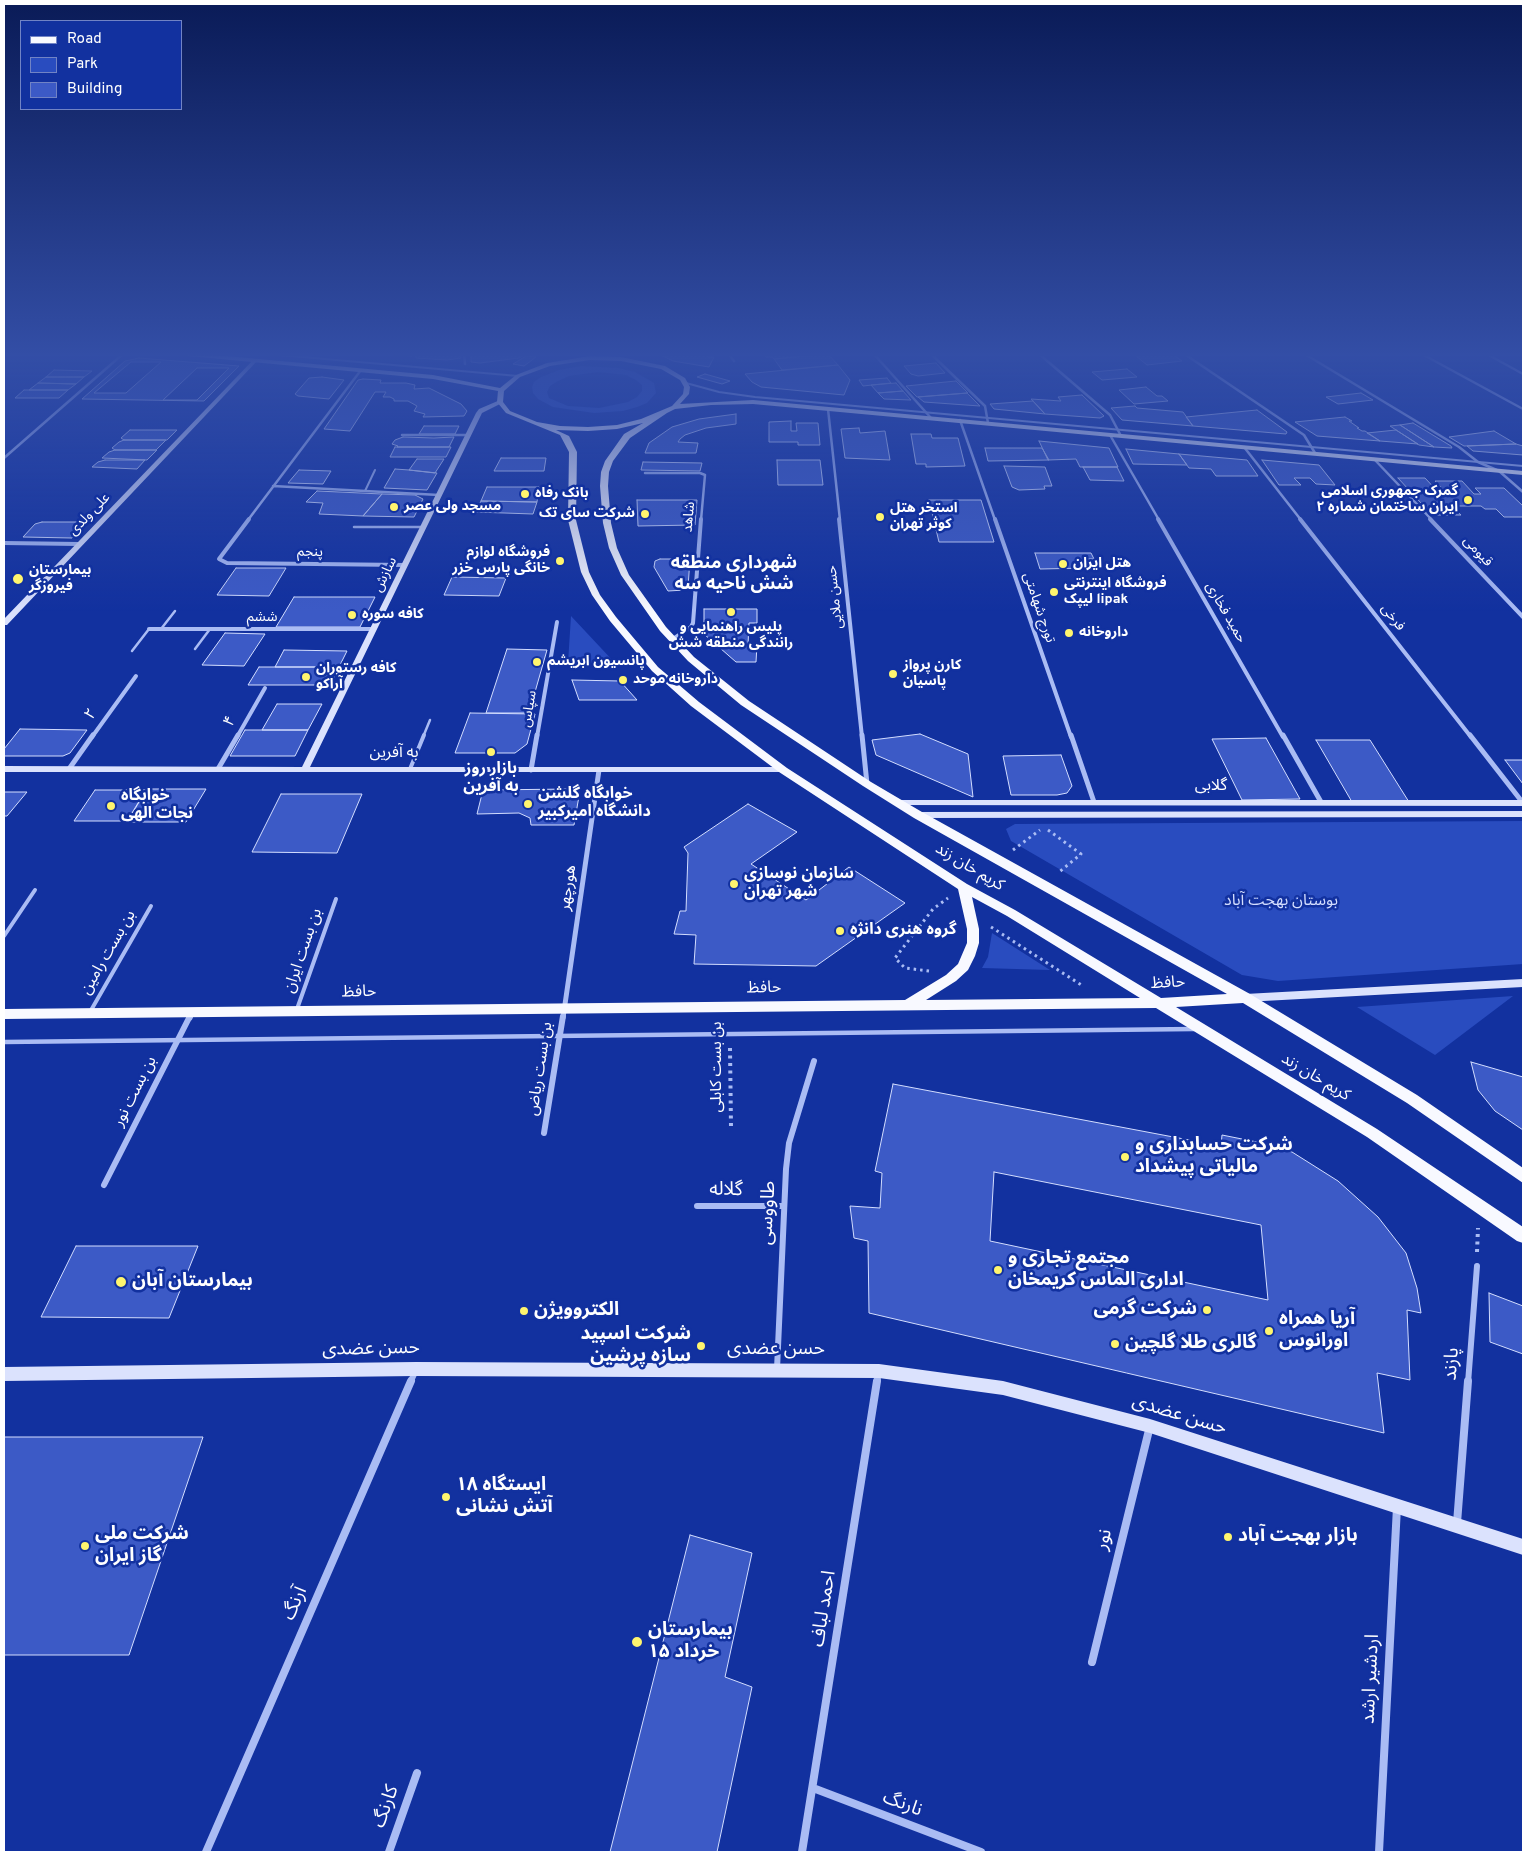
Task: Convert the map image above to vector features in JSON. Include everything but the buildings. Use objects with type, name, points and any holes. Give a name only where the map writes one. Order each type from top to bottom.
[{"type":"main road","name":"کریم خان زند","points":[[567,440],[573,452],[574,464],[572,520],[585,572],[596,595],[612,619],[655,669],[729,730],[784,770],[962,887],[1011,913],[1372,1133],[1523,1236]]},
{"type":"main road","name":"کریم خان زند","points":[[624,440],[614,451],[605,472],[604,500],[608,529],[618,562],[640,598],[673,639],[691,658],[745,703],[867,784],[918,815],[1045,884],[1245,998],[1412,1099],[1523,1176]]},
{"type":"main road","points":[[1178,440],[1244,447],[1314,450],[1523,473]]},
{"type":"main road","points":[[907,1006],[951,978],[963,967],[969,956],[973,943],[972,929],[968,903],[962,887]]},
{"type":"main road","name":"حافظ","points":[[4,1014],[1158,1003],[1245,998]]},
{"type":"street","points":[[4,458],[25,440]]},
{"type":"street","name":"علی ولدی","points":[[4,623],[178,440]]},
{"type":"street","points":[[273,486],[308,440]]},
{"type":"street","name":"سازش","points":[[305,769],[466,440]]},
{"type":"street","name":"حسن ملایی","points":[[831,440],[867,784]]},
{"type":"street","name":"تورج شهامتی","points":[[967,440],[1094,802]]},
{"type":"street","name":"حمید فخاری","points":[[1113,440],[1321,802]]},
{"type":"street","points":[[1307,440],[1314,450]]},
{"type":"street","points":[[1447,440],[1478,462],[1499,471],[1523,492]]},
{"type":"street","name":"فرخی","points":[[1244,447],[1523,803]]},
{"type":"street","name":"قیومی","points":[[1374,458],[1523,616]]},
{"type":"street","name":"شاهد","points":[[645,473],[694,473],[705,475],[693,623],[691,627],[673,639]]},
{"type":"street","points":[[273,486],[440,495]]},
{"type":"street","name":"پنجم","points":[[273,486],[219,557],[220,561],[227,563],[404,566]]},
{"type":"street","points":[[4,543],[79,544]]},
{"type":"street","name":"سپاس","points":[[531,770],[557,622]]},
{"type":"street","name":"ششم","points":[[149,630],[374,629]]},
{"type":"street","name":"۲","points":[[69,769],[136,676]]},
{"type":"street","name":"۴","points":[[218,769],[265,688]]},
{"type":"street","name":"به آفرین","points":[[4,769],[784,770]]},
{"type":"street","name":"هورچهر","points":[[564,1009],[598,770]]},
{"type":"street","points":[[1094,802],[1099,813]]},
{"type":"street","points":[[1321,802],[1327,814]]},
{"type":"street","name":"گلابی","points":[[898,803],[1523,803]]},
{"type":"street","name":"گلابی","points":[[918,815],[1099,813],[1523,814]]},
{"type":"street","name":"حافظ","points":[[1245,998],[1523,982]]},
{"type":"street","name":"بن بست ریاض","points":[[544,1133],[564,1009]]},
{"type":"street","name":"بن بست نور","points":[[104,1185],[192,1012]]},
{"type":"street","name":"طاووسی","points":[[776,1370],[789,1143],[814,1062]]},
{"type":"street","name":"گلاله","points":[[698,1206],[784,1206]]},
{"type":"street","name":"پازند","points":[[1456,1526],[1477,1266]]},
{"type":"street","name":"حسن عضدی","points":[[4,1374],[416,1369],[879,1371],[1003,1388],[1150,1426],[1523,1547]]},
{"type":"street","name":"آرنگ","points":[[206,1852],[416,1369]]},
{"type":"street","name":"احمد لباف","points":[[802,1852],[879,1371]]},
{"type":"street","name":"نور","points":[[1092,1662],[1150,1426]]},
{"type":"street","name":"اردشیر ارشد","points":[[1379,1852],[1397,1507]]},
{"type":"street","name":"کارنگ","points":[[389,1852],[417,1773]]},
{"type":"street","name":"نارنگ","points":[[813,1788],[981,1852]]},
{"type":"lane","points":[[1195,440],[1523,466]]},
{"type":"lane","points":[[365,491],[375,470]]},
{"type":"lane","points":[[354,526],[424,527]]},
{"type":"lane","points":[[161,630],[176,610]]},
{"type":"lane","points":[[195,648],[210,629]]},
{"type":"lane","points":[[132,651],[149,630]]},
{"type":"lane","points":[[410,769],[430,720]]},
{"type":"lane","points":[[4,936],[35,890]]},
{"type":"lane","name":"بن بست ایران","points":[[296,1012],[336,899]]},
{"type":"lane","name":"بن بست رامین","points":[[89,1014],[151,906]]},
{"type":"lane","points":[[4,1042],[1202,1029]]},
{"type":"path","points":[[1044,828],[1081,854],[1045,884]]},
{"type":"path","points":[[931,971],[905,968],[895,958],[932,909]]},
{"type":"path","points":[[989,926],[1110,1003]]},
{"type":"path","name":"بن بست کابلی","points":[[730,1034],[731,1127]]},
{"type":"path","points":[[1477,1266],[1479,1205]]},
{"type":"green space","points":[[571,616],[615,663],[568,663]]},
{"type":"green space","name":"بوستان بهجت آباد","points":[[1523,821],[1523,964],[1278,981],[1242,975],[1011,841],[1006,829],[1015,824]]},
{"type":"green space","points":[[992,933],[1050,970],[982,968],[988,957]]},
{"type":"green space","points":[[1513,996],[1435,1055],[1357,1007]]},
{"type":"place","name":"بانک رفاه","points":[[525,494]]},
{"type":"place","name":"گمرک جمهوری اسلامی ایران ساختمان شماره ۲","points":[[1468,500]]},
{"type":"place","name":"مسجد ولی عصر","points":[[394,507]]},
{"type":"place","name":"شرکت سای تک","points":[[645,514]]},
{"type":"place","name":"استخر هتل کوثر تهران","points":[[880,517]]},
{"type":"place","name":"فروشگاه لوازم خانگی پارس خزر","points":[[560,561]]},
{"type":"place","name":"هتل ايران","points":[[1063,564]]},
{"type":"place","name":"بیمارستان فیروزگر","points":[[18,579]]},
{"type":"place","name":"فروشگاه اینترنتی لیپک lipak","points":[[1054,592]]},
{"type":"place","name":"پلیس راهنمایی و رانندگی منطقه شش","points":[[731,612]]},
{"type":"place","name":"کافه سوره","points":[[352,615]]},
{"type":"place","name":"داروخانه","points":[[1069,633]]},
{"type":"place","name":"پانسیون ابریشم","points":[[537,662]]},
{"type":"place","name":"کارن پرواز پاسیان","points":[[893,674]]},
{"type":"place","name":"کافه رستوران آراکو","points":[[306,677]]},
{"type":"place","name":"داروخانه موحد","points":[[623,680]]},
{"type":"place","name":"بازار روز به آفرین","points":[[491,752]]},
{"type":"place","name":"خوابگاه گلشن دانشگاه امیرکبیر","points":[[528,804]]},
{"type":"place","name":"خوابگاه نجات الهی","points":[[111,806]]},
{"type":"place","name":"سازمان نوسازی شهر تهران","points":[[734,884]]},
{"type":"place","name":"گروه هنری دانژه","points":[[840,931]]},
{"type":"place","name":"شرکت حسابداری و مالیاتی پیشداد","points":[[1125,1157]]},
{"type":"place","name":"مجتمع تجاری و اداری الماس کریمخان","points":[[998,1270]]},
{"type":"place","name":"بیمارستان آبان","points":[[121,1282]]},
{"type":"place","name":"شرکت گرمی","points":[[1207,1310]]},
{"type":"place","name":"الکتروویژن","points":[[524,1311]]},
{"type":"place","name":"آریا همراه اورانوس","points":[[1269,1331]]},
{"type":"place","name":"گالری طلا گلچین","points":[[1115,1344]]},
{"type":"place","name":"شرکت اسپید سازه پرشین","points":[[701,1346]]},
{"type":"place","name":"ایستگاه ۱۸ آتش نشانی","points":[[446,1497]]},
{"type":"place","name":"بازار بهجت آباد","points":[[1228,1537]]},
{"type":"place","name":"شرکت ملی گاز ایران","points":[[85,1546]]},
{"type":"place","name":"بیمارستان ۱۵ خرداد","points":[[637,1642]]},
{"type":"district","name":"شهرداری منطقه شش ناحیه سه","points":[[734,574]]}]
